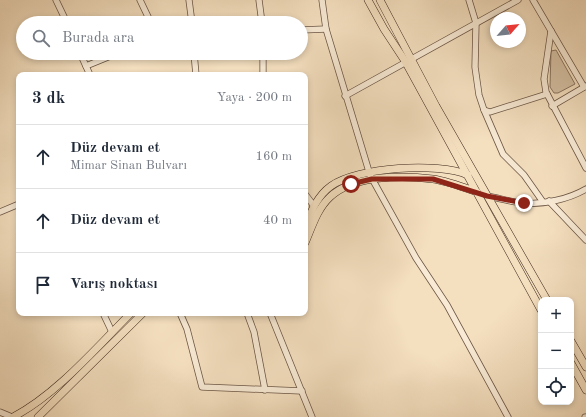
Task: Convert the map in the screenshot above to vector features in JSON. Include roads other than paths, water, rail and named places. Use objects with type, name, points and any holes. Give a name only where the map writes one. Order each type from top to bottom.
[{"type":"main road","points":[[368,0],[384,29],[408,60],[545,297]]},
{"type":"main road","points":[[380,0],[408,60],[466,174],[538,305]]},
{"type":"main road","points":[[308,220],[320,196],[330,187],[343,179],[368,172],[395,169],[442,169],[466,174],[478,181]]},
{"type":"main road","points":[[308,236],[317,216],[330,197],[351,184],[372,179],[433,179],[487,196]]},
{"type":"main road","points":[[12,417],[36,403],[128,316]]},
{"type":"main road","points":[[38,417],[140,316]]},
{"type":"main road","points":[[574,346],[586,367]]},
{"type":"main road","points":[[574,368],[586,390]]},
{"type":"street","points":[[56,0],[63,16]]},
{"type":"street","points":[[140,0],[148,16]]},
{"type":"street","points":[[189,0],[191,16]]},
{"type":"street","points":[[259,0],[261,16]]},
{"type":"street","points":[[322,0],[326,29],[344,96],[368,172],[416,258],[447,305],[508,417]]},
{"type":"street","points":[[469,0],[476,23],[475,68],[479,95],[503,154],[524,175],[546,201],[586,240]]},
{"type":"street","points":[[344,96],[518,0]]},
{"type":"street","points":[[533,0],[585,86],[552,106]]},
{"type":"street","points":[[308,30],[326,29]]},
{"type":"street","points":[[551,31],[544,79],[547,94],[586,168]]},
{"type":"street","points":[[83,60],[89,72]]},
{"type":"street","points":[[86,66],[101,60]]},
{"type":"street","points":[[195,60],[196,72]]},
{"type":"street","points":[[263,60],[263,72]]},
{"type":"street","points":[[484,110],[490,112],[547,94]]},
{"type":"street","points":[[487,196],[524,203],[546,201],[577,194],[586,189]]},
{"type":"street","points":[[308,198],[314,206]]},
{"type":"street","points":[[0,212],[16,205]]},
{"type":"street","points":[[104,316],[112,332]]},
{"type":"street","points":[[181,316],[187,329],[202,387],[302,392]]},
{"type":"street","points":[[248,316],[254,332],[265,390]]},
{"type":"street","points":[[271,316],[312,417]]},
{"type":"street","points":[[0,412],[12,417]]}]
